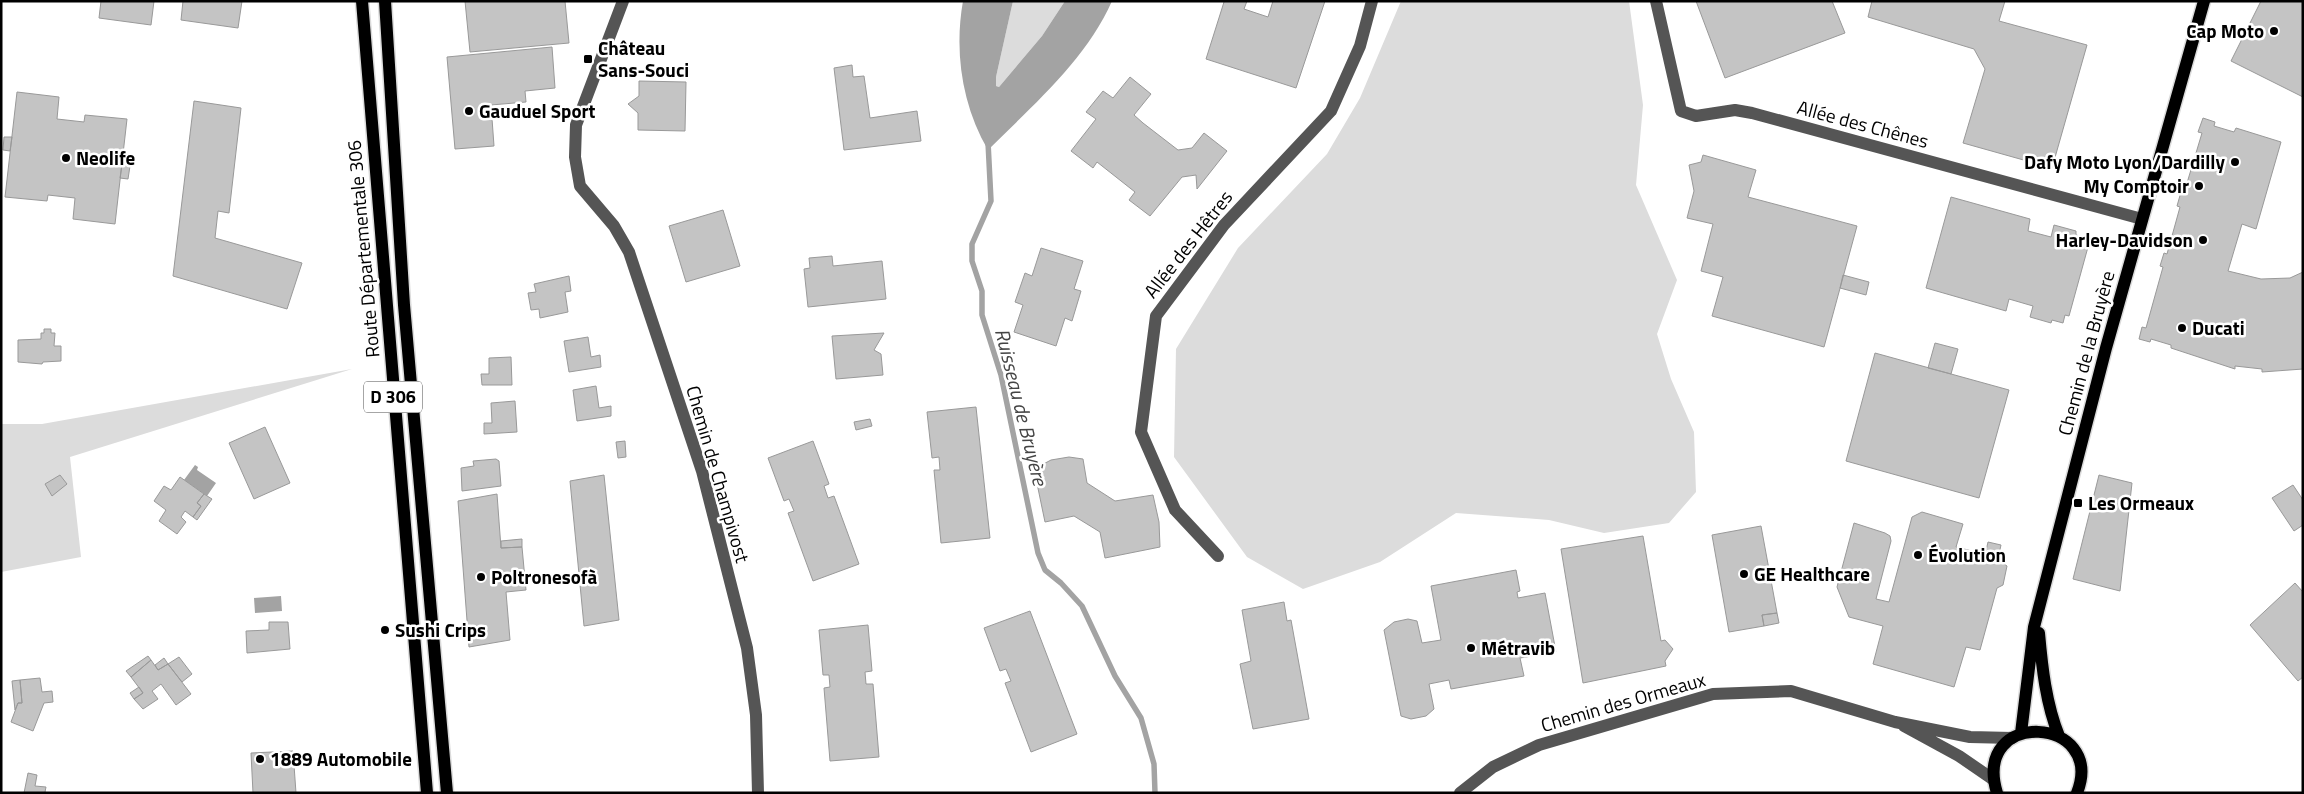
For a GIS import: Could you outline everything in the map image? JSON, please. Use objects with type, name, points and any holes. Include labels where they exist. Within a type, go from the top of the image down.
[{"type":"main road","name":"Route Départementale 306","points":[[362,1],[427,793]]},
{"type":"main road","name":"Route Départementale 306","points":[[385,1],[404,305],[447,793]]},
{"type":"main road","name":"Chemin de la Bruyère","points":[[2017,736],[2034,627],[2106,348],[2204,1]]},
{"type":"main road","name":"Chemin de la Bruyère","points":[[2041,600],[2038,622],[2049,704],[2059,736],[2070,745],[2078,757],[2081,770],[2077,793]]},
{"type":"main road","points":[[1998,793],[1994,780],[1997,756],[2003,746],[2017,736],[2034,730],[2059,736]]},
{"type":"street","name":"Chemin de Champivost","points":[[623,1],[576,125],[575,157],[580,186],[614,226],[629,252],[702,471],[747,648],[756,714],[758,793]]},
{"type":"street","name":"Allée des Hêtres","points":[[1218,556],[1175,510],[1142,432],[1156,316],[1224,225],[1331,111],[1360,46],[1372,1]]},
{"type":"street","name":"Allée des Chênes","points":[[1656,1],[1681,111],[1696,116],[1735,110],[1752,113],[2142,219]]},
{"type":"street","name":"Chemin des Ormeaux","points":[[1460,793],[1493,767],[1539,745],[1713,694],[1791,691],[1895,722],[1970,737],[2017,736]]},
{"type":"street","name":"Chemin des Ormeaux","points":[[1895,722],[1959,756],[1994,780]]},
{"type":"shaded area","points":[[963,1],[1013,1],[996,77],[996,86],[999,87],[1042,36],[1065,1],[1112,1],[1088,43],[1073,62],[1040,99],[988,150],[972,115],[962,78],[959,39]]},
{"type":"shaded area","points":[[1013,1],[1065,1],[1042,36],[999,87],[996,86],[996,77]]},
{"type":"shaded area","points":[[1401,1],[1629,1],[1643,105],[1636,185],[1677,280],[1657,334],[1671,379],[1694,432],[1696,492],[1669,523],[1604,533],[1549,520],[1456,513],[1380,562],[1303,589],[1247,557],[1174,457],[1176,349],[1238,248],[1327,154],[1360,98]]},
{"type":"shaded area","points":[[352,369],[70,457],[81,557],[1,572],[1,424],[42,424]]},
{"type":"shaded area","points":[[195,465],[198,467],[197,470],[216,483],[207,496],[184,480]]},
{"type":"shaded area","points":[[281,596],[282,611],[255,613],[254,598]]},
{"type":"building","points":[[101,1],[154,1],[151,25],[99,18]]},
{"type":"building","points":[[183,1],[242,1],[238,28],[181,20]]},
{"type":"building","points":[[465,1],[565,1],[569,43],[470,52]]},
{"type":"building","points":[[1222,1],[1247,1],[1244,9],[1268,17],[1273,1],[1325,1],[1296,88],[1206,59],[1224,2]]},
{"type":"building","points":[[1696,1],[1832,1],[1845,33],[1725,78]]},
{"type":"building","points":[[1872,1],[2005,1],[1999,21],[2087,45],[2052,168],[1963,143],[1985,69],[1974,49],[1868,17]]},
{"type":"building","name":"Cap Moto","points":[[2261,1],[2303,1],[2303,97],[2231,61]]},
{"type":"building","points":[[552,47],[555,88],[525,91],[526,102],[491,105],[494,146],[455,149],[447,57]]},
{"type":"building","points":[[852,65],[853,77],[864,76],[870,118],[917,111],[921,141],[844,150],[834,68]]},
{"type":"building","points":[[1130,77],[1151,94],[1134,115],[1178,150],[1192,148],[1204,133],[1227,151],[1197,189],[1196,175],[1182,177],[1150,216],[1129,200],[1135,192],[1097,162],[1093,168],[1071,151],[1096,119],[1086,112],[1103,91],[1113,98]]},
{"type":"building","points":[[639,81],[686,82],[685,131],[638,130],[638,113],[628,104],[639,96]]},
{"type":"building","name":"Neolife","points":[[17,92],[59,97],[57,119],[84,122],[85,115],[127,119],[115,224],[73,219],[75,198],[48,195],[47,201],[5,197]]},
{"type":"building","points":[[194,101],[241,108],[229,213],[218,211],[215,238],[302,263],[287,309],[173,276]]},
{"type":"building","points":[[2203,118],[2215,122],[2214,126],[2234,132],[2236,128],[2281,142],[2256,229],[2242,224],[2228,271],[2261,279],[2290,278],[2303,272],[2303,369],[2262,372],[2262,369],[2235,366],[2235,369],[2171,348],[2171,345],[2151,339],[2150,342],[2139,339],[2142,327],[2146,328],[2163,267],[2160,266],[2164,253],[2167,254],[2180,207],[2177,206],[2181,192],[2184,193],[2202,133],[2198,132]]},
{"type":"building","points":[[4,137],[12,137],[10,151],[3,150]]},
{"type":"building","points":[[1703,155],[1756,170],[1748,197],[1857,226],[1824,347],[1712,316],[1723,277],[1701,271],[1713,224],[1687,218],[1694,191],[1689,165],[1701,162]]},
{"type":"building","points":[[122,165],[130,166],[128,179],[120,178]]},
{"type":"building","points":[[1951,197],[2030,219],[2028,231],[2051,237],[2054,225],[2076,231],[2076,235],[2087,238],[2084,246],[2088,247],[2069,316],[2065,315],[2063,323],[2052,320],[2051,323],[2030,317],[2033,306],[2009,299],[2006,311],[1926,288]]},
{"type":"building","points":[[723,210],[740,266],[686,282],[669,226]]},
{"type":"building","points":[[1041,248],[1083,261],[1074,289],[1081,291],[1072,321],[1065,318],[1056,346],[1014,332],[1023,305],[1015,302],[1025,273],[1032,276]]},
{"type":"building","points":[[832,256],[833,266],[882,261],[886,299],[808,307],[804,269],[810,268],[809,258]]},
{"type":"building","points":[[1843,275],[1869,282],[1866,295],[1840,288]]},
{"type":"building","points":[[569,276],[571,291],[565,292],[568,312],[540,318],[539,309],[531,310],[528,293],[536,292],[534,284]]},
{"type":"building","points":[[44,329],[51,329],[51,333],[55,333],[54,346],[61,346],[61,361],[43,362],[42,364],[18,362],[18,340],[41,339],[41,333],[44,333]]},
{"type":"building","points":[[884,333],[874,350],[881,354],[883,375],[836,379],[832,336]]},
{"type":"building","points":[[588,337],[591,357],[600,355],[601,367],[569,372],[564,341]]},
{"type":"building","points":[[1935,343],[1958,349],[1951,374],[1928,368]]},
{"type":"building","points":[[1875,353],[2009,390],[1979,498],[1846,461]]},
{"type":"building","points":[[511,357],[512,385],[482,385],[481,374],[489,374],[489,358]]},
{"type":"building","points":[[596,386],[599,408],[611,406],[611,416],[577,421],[573,390]]},
{"type":"building","points":[[515,401],[517,432],[484,434],[484,423],[492,423],[491,403]]},
{"type":"building","points":[[976,407],[990,538],[941,543],[934,470],[940,470],[939,457],[932,458],[927,412]]},
{"type":"building","points":[[870,419],[872,426],[856,430],[854,422]]},
{"type":"building","points":[[265,427],[290,483],[254,499],[229,443]]},
{"type":"building","points":[[625,441],[626,457],[618,458],[616,442]]},
{"type":"building","points":[[813,441],[829,484],[824,486],[828,498],[834,496],[859,564],[813,581],[788,513],[794,511],[789,499],[784,501],[768,458]]},
{"type":"building","points":[[1069,457],[1083,459],[1087,483],[1115,501],[1153,495],[1159,522],[1160,547],[1105,558],[1100,532],[1074,516],[1045,522],[1034,469],[1051,460]]},
{"type":"building","points":[[496,459],[499,461],[501,486],[462,491],[461,468],[474,466],[473,461]]},
{"type":"building","points":[[60,475],[67,484],[52,496],[45,484]]},
{"type":"building","points":[[604,475],[619,620],[584,626],[570,481]]},
{"type":"building","points":[[2099,475],[2132,483],[2120,591],[2073,579]]},
{"type":"building","points":[[180,477],[204,494],[197,503],[201,506],[193,517],[185,511],[181,517],[186,522],[177,534],[159,521],[166,510],[154,501],[164,486],[171,490]]},
{"type":"building","points":[[2293,485],[2303,500],[2303,525],[2294,531],[2272,498]]},
{"type":"building","points":[[204,494],[212,499],[197,520],[193,517],[201,506],[197,503]]},
{"type":"building","points":[[497,494],[501,548],[522,547],[526,590],[506,592],[510,640],[469,647],[458,501]]},
{"type":"building","points":[[1922,512],[1963,524],[1956,547],[2004,559],[2003,563],[2007,566],[2003,585],[1997,588],[1980,650],[1966,647],[1954,687],[1873,664],[1883,626],[1849,617],[1837,587],[1854,523],[1890,536],[1891,541],[1876,599],[1889,602],[1912,517]]},
{"type":"building","name":"GE Healthcare","points":[[1761,526],[1777,613],[1762,615],[1764,626],[1729,632],[1712,535]]},
{"type":"building","points":[[1643,536],[1661,641],[1665,640],[1673,649],[1665,661],[1666,666],[1583,683],[1561,549]]},
{"type":"building","points":[[522,539],[522,547],[501,548],[501,541]]},
{"type":"building","points":[[1988,542],[2001,545],[1999,554],[1986,551]]},
{"type":"building","name":"Métravib","points":[[1516,570],[1520,591],[1517,592],[1518,598],[1545,593],[1556,652],[1520,658],[1524,676],[1451,689],[1449,680],[1429,684],[1434,709],[1426,716],[1411,719],[1401,716],[1384,630],[1394,622],[1408,619],[1417,621],[1422,643],[1441,640],[1431,586]]},
{"type":"building","points":[[2295,583],[2303,592],[2303,677],[2298,681],[2250,625]]},
{"type":"building","points":[[1284,602],[1287,621],[1291,620],[1309,719],[1253,729],[1240,664],[1251,661],[1242,610]]},
{"type":"building","points":[[1030,611],[1077,734],[1031,752],[1005,683],[1011,681],[1006,669],[1000,671],[984,628]]},
{"type":"building","points":[[1777,613],[1779,623],[1764,626],[1762,615]]},
{"type":"building","points":[[269,622],[288,622],[290,649],[247,653],[246,631],[269,630]]},
{"type":"building","points":[[868,625],[872,671],[865,672],[866,684],[873,684],[879,757],[830,761],[824,688],[830,687],[829,675],[823,675],[819,630]]},
{"type":"building","points":[[148,656],[151,660],[131,677],[126,671]]},
{"type":"building","points":[[179,657],[192,674],[182,682],[168,664]]},
{"type":"building","points":[[164,658],[168,664],[158,670],[155,665]]},
{"type":"building","points":[[151,660],[158,670],[168,664],[191,694],[176,705],[161,684],[152,691],[158,699],[143,709],[134,699],[143,693],[131,677]]},
{"type":"building","points":[[40,678],[42,692],[52,691],[53,702],[44,703],[33,731],[11,722],[18,703],[22,703],[20,680]]},
{"type":"building","points":[[20,680],[22,703],[18,703],[15,710],[12,681]]},
{"type":"building","points":[[139,687],[143,693],[134,699],[130,693]]},
{"type":"building","points":[[293,751],[296,793],[253,793],[251,753]]},
{"type":"building","points":[[28,773],[37,775],[35,786],[46,787],[45,792],[48,793],[24,793]]},
{"type":"waterway","name":"Ruisseau de Bruyère","points":[[988,142],[991,201],[972,244],[972,261],[982,291],[982,315],[1001,375],[1038,553],[1045,570],[1061,583],[1082,606],[1115,676],[1141,718],[1154,764],[1155,793]]},
{"type":"place","name":"Cap Moto","points":[[2274,31]]},
{"type":"place","name":"Château Sans-Souci","points":[[588,59]]},
{"type":"place","name":"Gauduel Sport","points":[[469,111]]},
{"type":"place","name":"Neolife","points":[[66,158]]},
{"type":"place","name":"Dafy Moto Lyon/Dardilly","points":[[2235,162]]},
{"type":"place","name":"My Comptoir","points":[[2199,186]]},
{"type":"place","name":"Harley-Davidson","points":[[2203,240]]},
{"type":"place","name":"Ducati","points":[[2182,328]]},
{"type":"place","name":"Les Ormeaux","points":[[2078,503]]},
{"type":"place","name":"Évolution","points":[[1918,555]]},
{"type":"place","name":"GE Healthcare","points":[[1744,574]]},
{"type":"place","name":"Poltronesofà","points":[[481,577]]},
{"type":"place","name":"Sushi Crips","points":[[385,630]]},
{"type":"place","name":"Métravib","points":[[1471,648]]},
{"type":"place","name":"1889 Automobile","points":[[260,759]]}]
